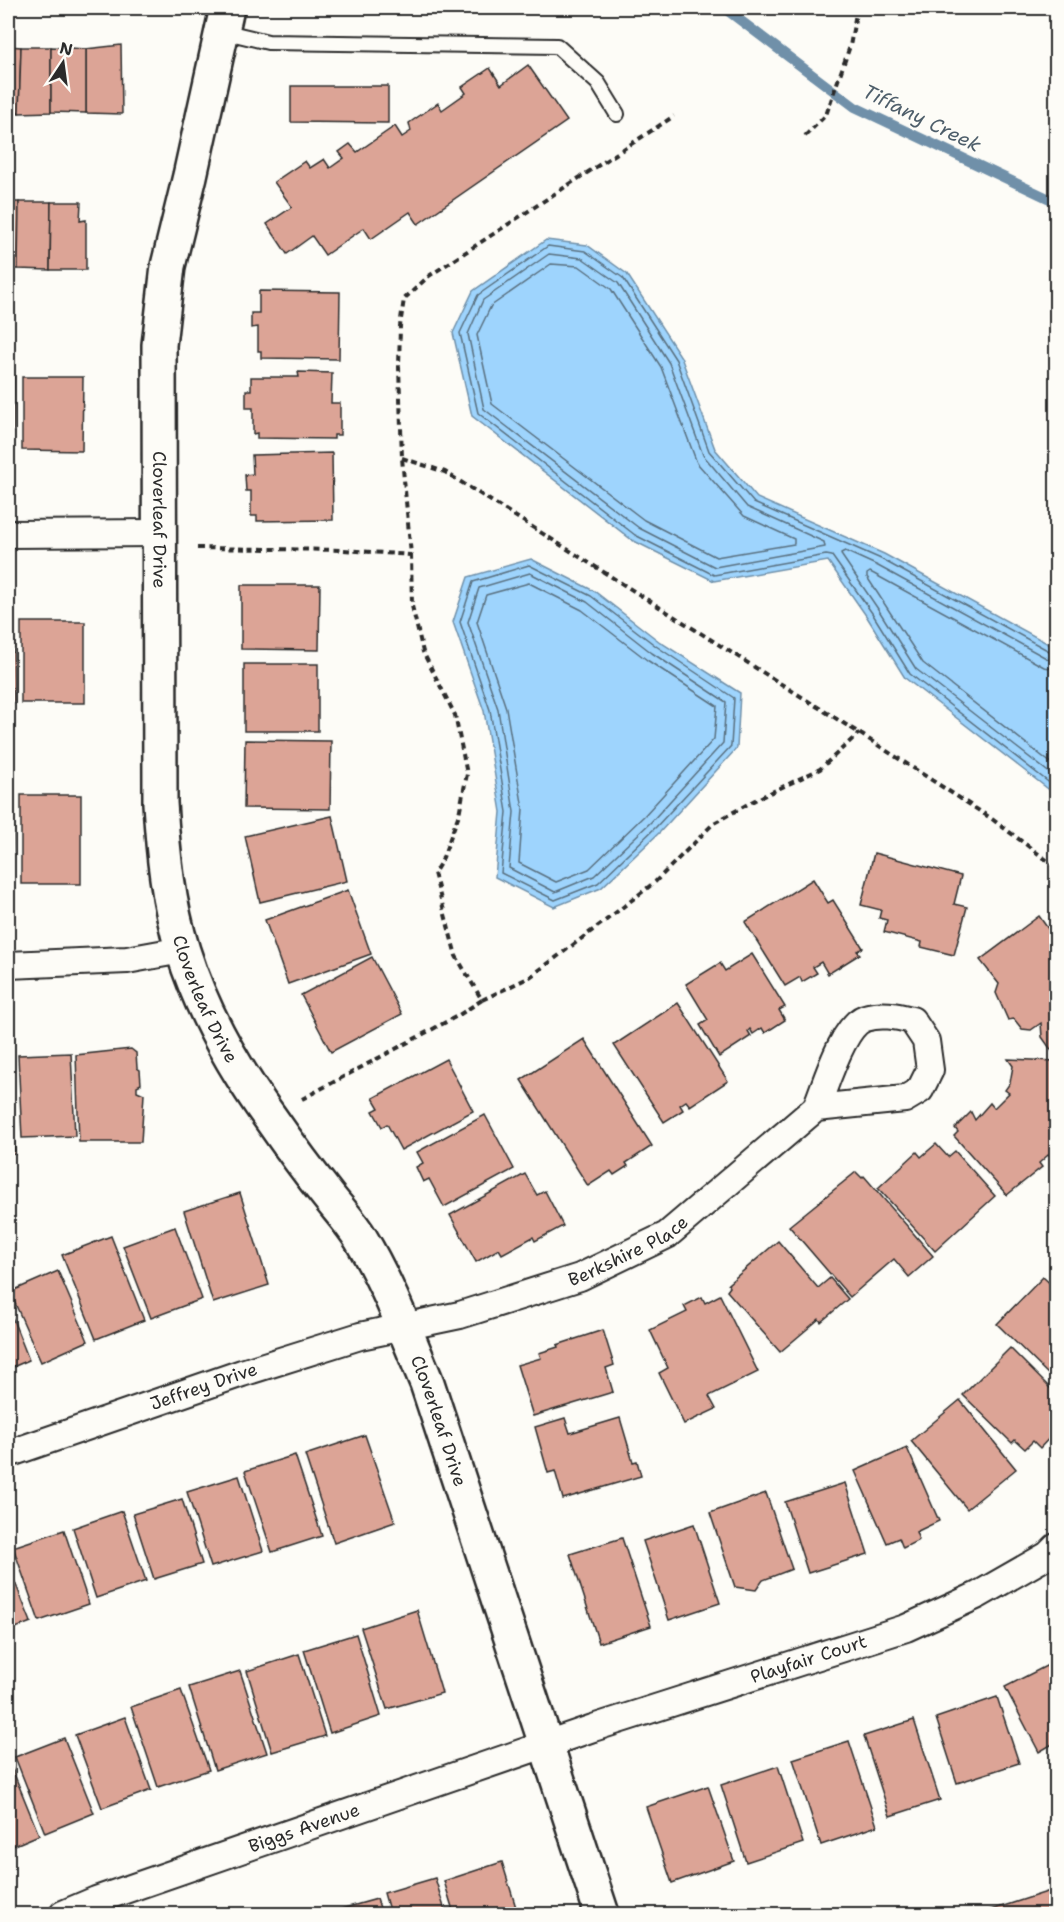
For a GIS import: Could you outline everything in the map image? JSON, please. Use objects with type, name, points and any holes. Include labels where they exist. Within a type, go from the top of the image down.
[{"type":"street","name":"Cloverleaf Drive","points":[[225,20],[168,266],[159,345],[162,822],[166,874],[182,950],[198,994],[216,1031],[249,1088],[360,1237],[381,1276],[427,1383],[603,1914]]},
{"type":"street","points":[[8,534],[159,533]]},
{"type":"street","points":[[8,965],[127,960],[182,950]]},
{"type":"street","name":"Berkshire Place","points":[[403,1326],[460,1315],[580,1277],[667,1235],[816,1108],[851,1028],[863,1018],[888,1015],[912,1020],[926,1041],[930,1070],[920,1090],[905,1099],[816,1108]]},
{"type":"street","name":"Jeffrey Drive","points":[[8,1454],[242,1373],[360,1336],[403,1326]]},
{"type":"street","name":"Playfair Court","points":[[546,1745],[906,1628],[978,1595],[1048,1555],[1056,1547]]},
{"type":"street","name":"Biggs Avenue","points":[[63,1914],[96,1900],[546,1745]]},
{"type":"lane","points":[[225,20],[268,42],[557,46],[598,83],[617,114]]},
{"type":"path","points":[[805,136],[826,115],[850,46],[857,8]]},
{"type":"path","points":[[482,1000],[456,956],[435,873],[459,814],[467,774],[455,715],[423,652],[412,606],[411,555],[402,458],[399,367],[400,326],[404,299],[429,276],[674,116]]},
{"type":"path","points":[[402,458],[445,472],[992,819],[1056,867]]},
{"type":"path","points":[[197,548],[343,550],[411,555]]},
{"type":"path","points":[[302,1099],[459,1015],[482,1000],[530,977],[655,882],[714,823],[754,800],[820,769],[859,734]]},
{"type":"water","points":[[546,240],[587,245],[627,274],[681,357],[715,449],[757,498],[884,554],[1056,648],[1056,795],[905,678],[828,561],[714,581],[632,540],[472,416],[453,333],[473,291]]},
{"type":"water","points":[[531,559],[594,591],[660,642],[740,693],[737,748],[660,832],[601,888],[554,907],[495,877],[501,812],[484,711],[453,622],[468,577]]},
{"type":"building","points":[[121,45],[122,114],[86,113],[86,49]]},
{"type":"building","points":[[8,46],[21,47],[19,113],[8,112]]},
{"type":"building","points":[[21,47],[51,47],[51,112],[19,113]]},
{"type":"building","points":[[51,47],[86,49],[86,113],[51,112]]},
{"type":"building","points":[[528,65],[567,121],[418,224],[410,212],[371,239],[364,228],[325,255],[312,236],[287,254],[267,224],[292,207],[274,182],[305,161],[310,168],[324,159],[330,168],[344,158],[339,152],[350,144],[357,152],[395,126],[402,137],[411,131],[409,123],[438,103],[442,110],[466,93],[462,87],[490,68],[501,85]]},
{"type":"building","points":[[291,86],[388,86],[388,123],[291,122]]},
{"type":"building","points":[[8,202],[19,202],[18,269],[8,269]]},
{"type":"building","points":[[19,202],[51,202],[50,270],[18,269]]},
{"type":"building","points":[[51,202],[81,202],[80,221],[86,220],[86,270],[50,270]]},
{"type":"building","points":[[259,291],[340,292],[339,359],[261,358],[261,351],[258,351],[258,327],[251,328],[251,313],[259,313]]},
{"type":"building","points":[[298,372],[332,373],[331,403],[340,403],[340,435],[334,435],[334,439],[257,438],[257,433],[253,434],[253,408],[246,408],[246,390],[251,390],[251,377],[299,377]]},
{"type":"building","points":[[8,377],[14,377],[13,449],[8,449]]},
{"type":"building","points":[[22,377],[83,377],[82,451],[22,450]]},
{"type":"building","points":[[332,453],[333,520],[257,521],[257,516],[251,516],[251,491],[246,491],[245,475],[253,474],[252,455]]},
{"type":"building","points":[[241,585],[320,585],[319,650],[241,649]]},
{"type":"building","points":[[8,622],[13,622],[14,702],[8,702]]},
{"type":"building","points":[[21,622],[85,622],[85,703],[21,703]]},
{"type":"building","points":[[244,664],[318,664],[318,731],[244,731]]},
{"type":"building","points":[[245,740],[331,741],[330,809],[244,808]]},
{"type":"building","points":[[21,795],[81,795],[81,884],[21,884]]},
{"type":"building","points":[[8,801],[13,801],[12,886],[8,886]]},
{"type":"building","points":[[332,816],[347,881],[260,902],[245,836]]},
{"type":"building","points":[[874,853],[961,876],[954,904],[967,907],[954,955],[921,947],[922,942],[884,932],[887,920],[879,918],[881,910],[861,905]]},
{"type":"building","points":[[813,879],[828,903],[833,900],[863,948],[857,951],[860,954],[828,974],[821,962],[813,967],[817,973],[802,982],[800,977],[785,986],[745,922]]},
{"type":"building","points":[[348,890],[371,954],[288,984],[265,920]]},
{"type":"building","points":[[1039,916],[1056,940],[1056,1054],[1042,1037],[1041,1023],[1031,1030],[1022,1029],[1014,1019],[1008,1020],[996,993],[999,984],[980,960]]},
{"type":"building","points":[[752,954],[785,1007],[779,1010],[785,1020],[765,1033],[762,1028],[753,1034],[750,1029],[748,1031],[751,1036],[719,1057],[700,1025],[708,1020],[686,984],[720,963],[725,971]]},
{"type":"building","points":[[372,957],[402,1014],[331,1052],[301,995]]},
{"type":"building","points":[[678,1003],[728,1081],[690,1106],[686,1101],[680,1105],[683,1110],[664,1122],[614,1045]]},
{"type":"building","points":[[584,1039],[652,1146],[626,1163],[628,1166],[614,1175],[611,1171],[588,1186],[521,1080]]},
{"type":"building","points":[[131,1049],[136,1053],[137,1068],[140,1070],[141,1084],[137,1086],[137,1091],[144,1094],[141,1142],[79,1142],[76,1055]]},
{"type":"building","points":[[71,1053],[75,1136],[22,1138],[18,1055]]},
{"type":"building","points":[[446,1059],[473,1111],[401,1150],[387,1124],[382,1127],[373,1111],[379,1108],[373,1098]]},
{"type":"building","points":[[1008,1059],[1056,1061],[1056,1148],[1039,1163],[1042,1167],[1007,1195],[954,1136],[958,1132],[955,1128],[971,1112],[975,1120],[990,1103],[994,1108],[1009,1093],[1005,1090],[1010,1083],[1013,1066]]},
{"type":"building","points":[[8,1061],[10,1061],[15,1154],[8,1155]]},
{"type":"building","points":[[485,1115],[514,1169],[444,1207],[429,1179],[423,1182],[416,1167],[423,1163],[417,1152]]},
{"type":"building","points":[[936,1144],[948,1157],[955,1151],[995,1196],[935,1251],[878,1188],[917,1152],[921,1157]]},
{"type":"building","points":[[856,1172],[862,1178],[864,1176],[933,1256],[909,1277],[894,1259],[850,1297],[789,1226]]},
{"type":"building","points":[[525,1174],[537,1195],[545,1191],[563,1226],[535,1241],[533,1237],[502,1254],[499,1249],[476,1262],[450,1215]]},
{"type":"building","points":[[240,1193],[269,1285],[213,1303],[184,1211]]},
{"type":"building","points":[[175,1227],[202,1299],[151,1318],[123,1246]]},
{"type":"building","points":[[111,1236],[144,1320],[96,1339],[62,1255]]},
{"type":"building","points":[[778,1241],[818,1288],[830,1278],[848,1299],[821,1322],[819,1319],[780,1352],[727,1291],[730,1287],[728,1284]]},
{"type":"building","points":[[58,1271],[88,1341],[41,1362],[10,1292]]},
{"type":"building","points":[[1043,1277],[1056,1289],[1056,1382],[997,1324]]},
{"type":"building","points":[[720,1295],[758,1372],[709,1396],[716,1409],[684,1424],[659,1373],[668,1368],[650,1330],[687,1312],[684,1306],[702,1297],[705,1303]]},
{"type":"building","points":[[8,1307],[29,1360],[8,1369]]},
{"type":"building","points":[[603,1330],[614,1365],[606,1368],[613,1392],[533,1416],[517,1365],[541,1358],[539,1353],[558,1347],[557,1345]]},
{"type":"building","points":[[1010,1348],[1056,1394],[1056,1425],[1051,1430],[1054,1433],[1040,1448],[1033,1441],[1025,1449],[1015,1440],[1012,1443],[963,1395]]},
{"type":"building","points":[[960,1400],[1016,1469],[967,1509],[911,1441]]},
{"type":"building","points":[[565,1418],[570,1433],[620,1418],[633,1462],[637,1461],[641,1476],[563,1499],[555,1471],[548,1473],[535,1427]]},
{"type":"building","points":[[365,1435],[395,1522],[334,1543],[305,1455]]},
{"type":"building","points":[[907,1448],[939,1521],[916,1532],[919,1540],[903,1548],[899,1538],[887,1543],[855,1471]]},
{"type":"building","points":[[295,1455],[322,1536],[272,1552],[245,1471]]},
{"type":"building","points":[[239,1476],[263,1551],[211,1567],[187,1492]]},
{"type":"building","points":[[845,1483],[868,1554],[808,1573],[785,1502]]},
{"type":"building","points":[[766,1493],[792,1569],[763,1580],[756,1590],[735,1587],[710,1513]]},
{"type":"building","points":[[182,1499],[202,1564],[154,1579],[133,1514]]},
{"type":"building","points":[[122,1511],[146,1581],[96,1598],[73,1528]]},
{"type":"building","points":[[694,1524],[720,1603],[669,1620],[643,1541]]},
{"type":"building","points":[[64,1530],[89,1604],[39,1621],[13,1547]]},
{"type":"building","points":[[622,1538],[651,1626],[599,1643],[570,1554]]},
{"type":"building","points":[[8,1565],[31,1622],[8,1631]]},
{"type":"building","points":[[417,1610],[442,1693],[387,1709],[361,1628]]},
{"type":"building","points":[[356,1634],[381,1716],[330,1733],[304,1650]]},
{"type":"building","points":[[299,1654],[325,1736],[272,1752],[247,1671]]},
{"type":"building","points":[[1056,1661],[1056,1742],[1039,1752],[1005,1687]]},
{"type":"building","points":[[240,1671],[267,1753],[215,1770],[189,1687]]},
{"type":"building","points":[[181,1690],[209,1770],[158,1787],[131,1707]]},
{"type":"building","points":[[997,1697],[1019,1763],[957,1783],[936,1718]]},
{"type":"building","points":[[125,1717],[151,1790],[102,1808],[75,1735]]},
{"type":"building","points":[[914,1720],[940,1800],[890,1816],[864,1736]]},
{"type":"building","points":[[64,1738],[94,1813],[45,1833],[15,1757]]},
{"type":"building","points":[[849,1741],[877,1826],[821,1845],[793,1759]]},
{"type":"building","points":[[8,1759],[39,1835],[8,1848]]},
{"type":"building","points":[[778,1766],[803,1843],[746,1862],[721,1785]]},
{"type":"building","points":[[708,1786],[734,1861],[672,1883],[646,1807]]},
{"type":"building","points":[[502,1862],[518,1914],[454,1914],[444,1881]]},
{"type":"building","points":[[435,1878],[446,1914],[390,1914],[384,1893]]},
{"type":"building","points":[[1056,1889],[1056,1914],[978,1914],[1010,1904]]},
{"type":"building","points":[[377,1899],[382,1914],[327,1913]]},
{"type":"waterway","name":"Tiffany Creek","points":[[724,8],[855,107],[1056,202]]}]
